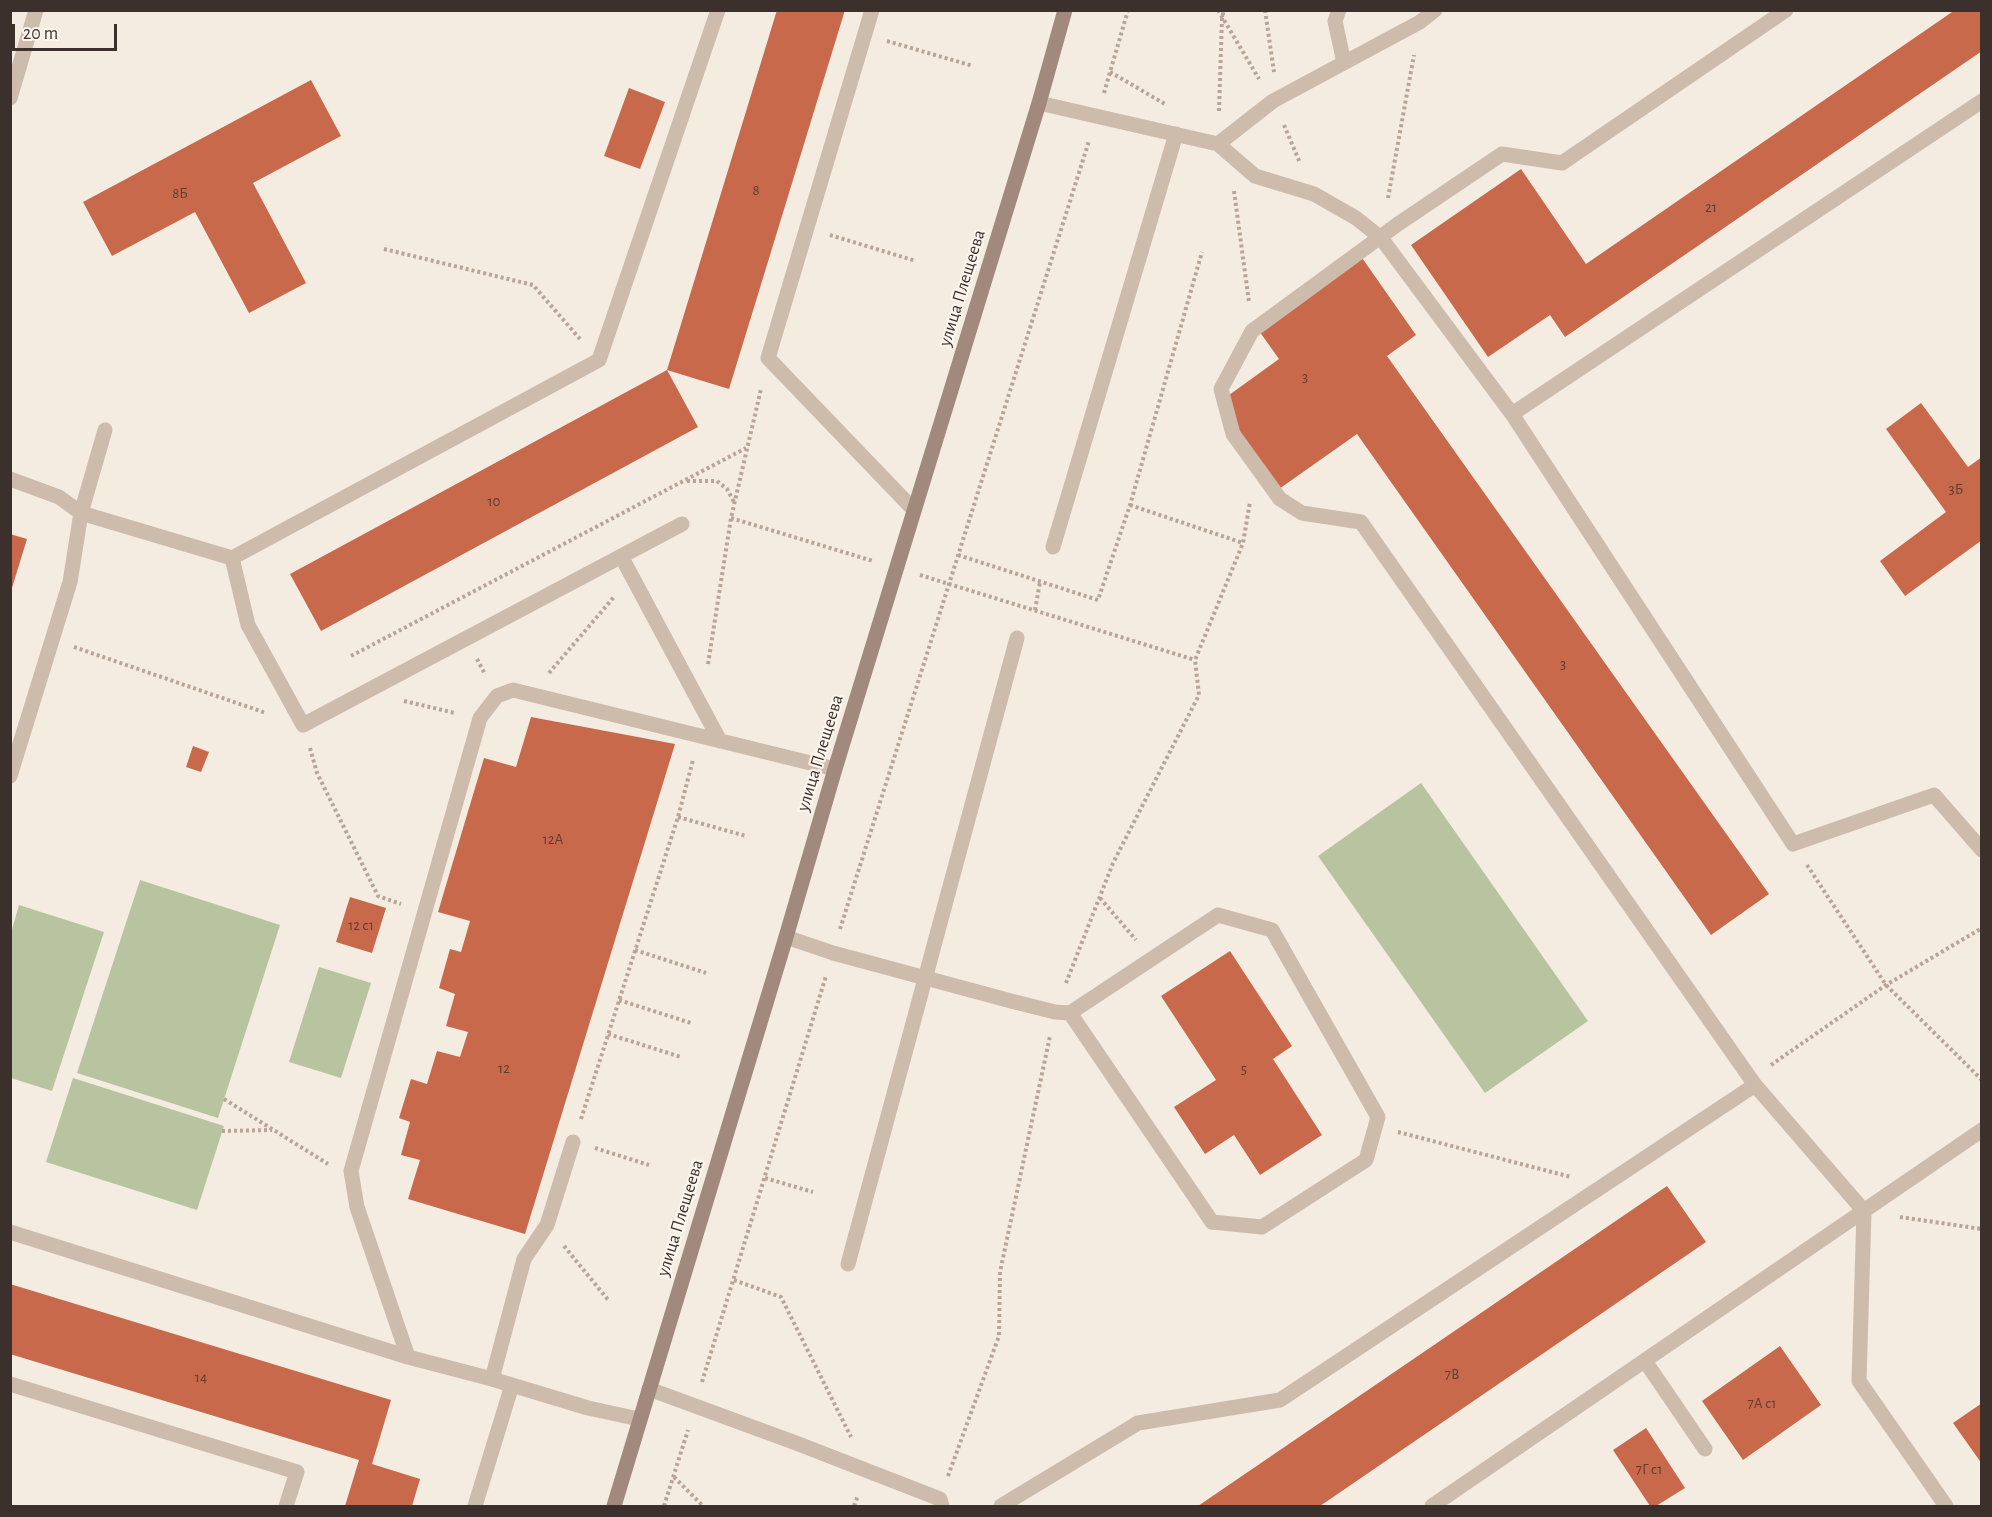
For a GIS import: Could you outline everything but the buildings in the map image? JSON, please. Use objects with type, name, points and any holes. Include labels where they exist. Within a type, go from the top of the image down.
[{"type":"main road","name":"улица Плещеева","points":[[614,1506],[835,769],[1039,103],[1065,10]]},
{"type":"street","points":[[10,98],[36,10]]},
{"type":"street","points":[[10,479],[59,497],[81,513],[231,558],[599,360],[718,10]]},
{"type":"street","points":[[872,10],[768,358],[914,510]]},
{"type":"street","points":[[1339,10],[1335,21],[1344,63]]},
{"type":"street","points":[[1218,144],[1273,101],[1420,22],[1435,10]]},
{"type":"street","points":[[1786,10],[1562,163],[1502,153],[1398,224],[1252,331],[1221,388],[1233,434],[1280,499],[1302,513],[1361,522],[1755,1085],[1864,1211],[1859,1381],[1946,1506]]},
{"type":"street","points":[[1512,414],[1982,101]]},
{"type":"street","points":[[1039,103],[1218,144],[1255,176],[1314,194],[1356,218],[1381,238],[1512,414],[1793,844],[1935,795],[1982,850]]},
{"type":"street","points":[[1053,547],[1176,134]]},
{"type":"street","points":[[10,776],[69,582],[81,513],[105,430]]},
{"type":"street","points":[[231,558],[248,625],[303,725],[682,524]]},
{"type":"street","points":[[621,556],[720,741]]},
{"type":"street","points":[[848,1264],[1017,638]]},
{"type":"street","points":[[408,1357],[357,1208],[351,1171],[480,718],[497,696],[513,690],[835,769]]},
{"type":"street","points":[[786,937],[833,953],[925,978],[1055,1012],[1070,1013],[1218,915],[1272,930],[1378,1117],[1365,1160],[1262,1227],[1212,1222],[1070,1013]]},
{"type":"street","points":[[1001,1506],[1138,1423],[1280,1400],[1755,1085]]},
{"type":"street","points":[[1432,1506],[1982,1130]]},
{"type":"street","points":[[492,1379],[524,1259],[547,1225],[573,1142]]},
{"type":"street","points":[[10,1232],[408,1357],[588,1408],[639,1419]]},
{"type":"street","points":[[1645,1361],[1706,1449]]},
{"type":"street","points":[[10,1384],[297,1472],[286,1506]]},
{"type":"street","points":[[475,1506],[512,1385]]},
{"type":"street","points":[[649,1389],[940,1499],[942,1506]]},
{"type":"path","points":[[664,1506],[833,953],[1097,117],[1128,10]]},
{"type":"path","points":[[1264,10],[1277,88],[1273,101]]},
{"type":"path","points":[[1381,238],[1420,22]]},
{"type":"path","points":[[865,35],[973,66]]},
{"type":"path","points":[[807,228],[916,261]]},
{"type":"path","points":[[384,249],[533,285],[599,360]]},
{"type":"path","points":[[958,555],[1098,600],[1130,504],[1202,252]]},
{"type":"path","points":[[701,705],[731,518],[768,358]]},
{"type":"path","points":[[351,656],[747,447]]},
{"type":"path","points":[[684,481],[702,479],[717,481],[727,489],[734,503]]},
{"type":"path","points":[[1130,504],[1243,543]]},
{"type":"path","points":[[731,518],[1195,660]]},
{"type":"path","points":[[531,694],[632,576]]},
{"type":"path","points":[[1035,610],[1040,582]]},
{"type":"path","points":[[466,638],[497,696]]},
{"type":"path","points":[[52,639],[269,714]]},
{"type":"path","points":[[365,692],[480,718]]},
{"type":"path","points":[[303,725],[317,773],[378,896],[424,912]]},
{"type":"path","points":[[649,1165],[573,1142],[678,817],[699,736]]},
{"type":"path","points":[[678,817],[746,836]]},
{"type":"path","points":[[1793,844],[1886,985],[1982,1080]]},
{"type":"path","points":[[1100,898],[1153,958]]},
{"type":"path","points":[[1755,1085],[1773,1062],[1886,985],[1982,928]]},
{"type":"path","points":[[635,950],[706,973]]},
{"type":"path","points":[[619,1000],[691,1023]]},
{"type":"path","points":[[608,1034],[681,1057]]},
{"type":"path","points":[[224,1099],[351,1179]]},
{"type":"path","points":[[1375,1126],[1604,1185]]},
{"type":"path","points":[[222,1131],[273,1130]]},
{"type":"path","points":[[765,1178],[813,1192]]},
{"type":"path","points":[[1864,1211],[1982,1229]]},
{"type":"path","points":[[547,1225],[609,1301]]},
{"type":"path","points":[[734,1280],[782,1297],[868,1471]]},
{"type":"path","points":[[674,1477],[703,1506]]},
{"type":"green space","points":[[1421,783],[1588,1021],[1485,1093],[1318,856]]},
{"type":"green space","points":[[140,880],[280,925],[218,1118],[77,1073]]},
{"type":"green space","points":[[19,905],[104,932],[52,1091],[11,1078],[11,933]]},
{"type":"green space","points":[[319,967],[371,983],[341,1078],[289,1062]]},
{"type":"green space","points":[[73,1078],[224,1126],[197,1210],[46,1162]]}]
